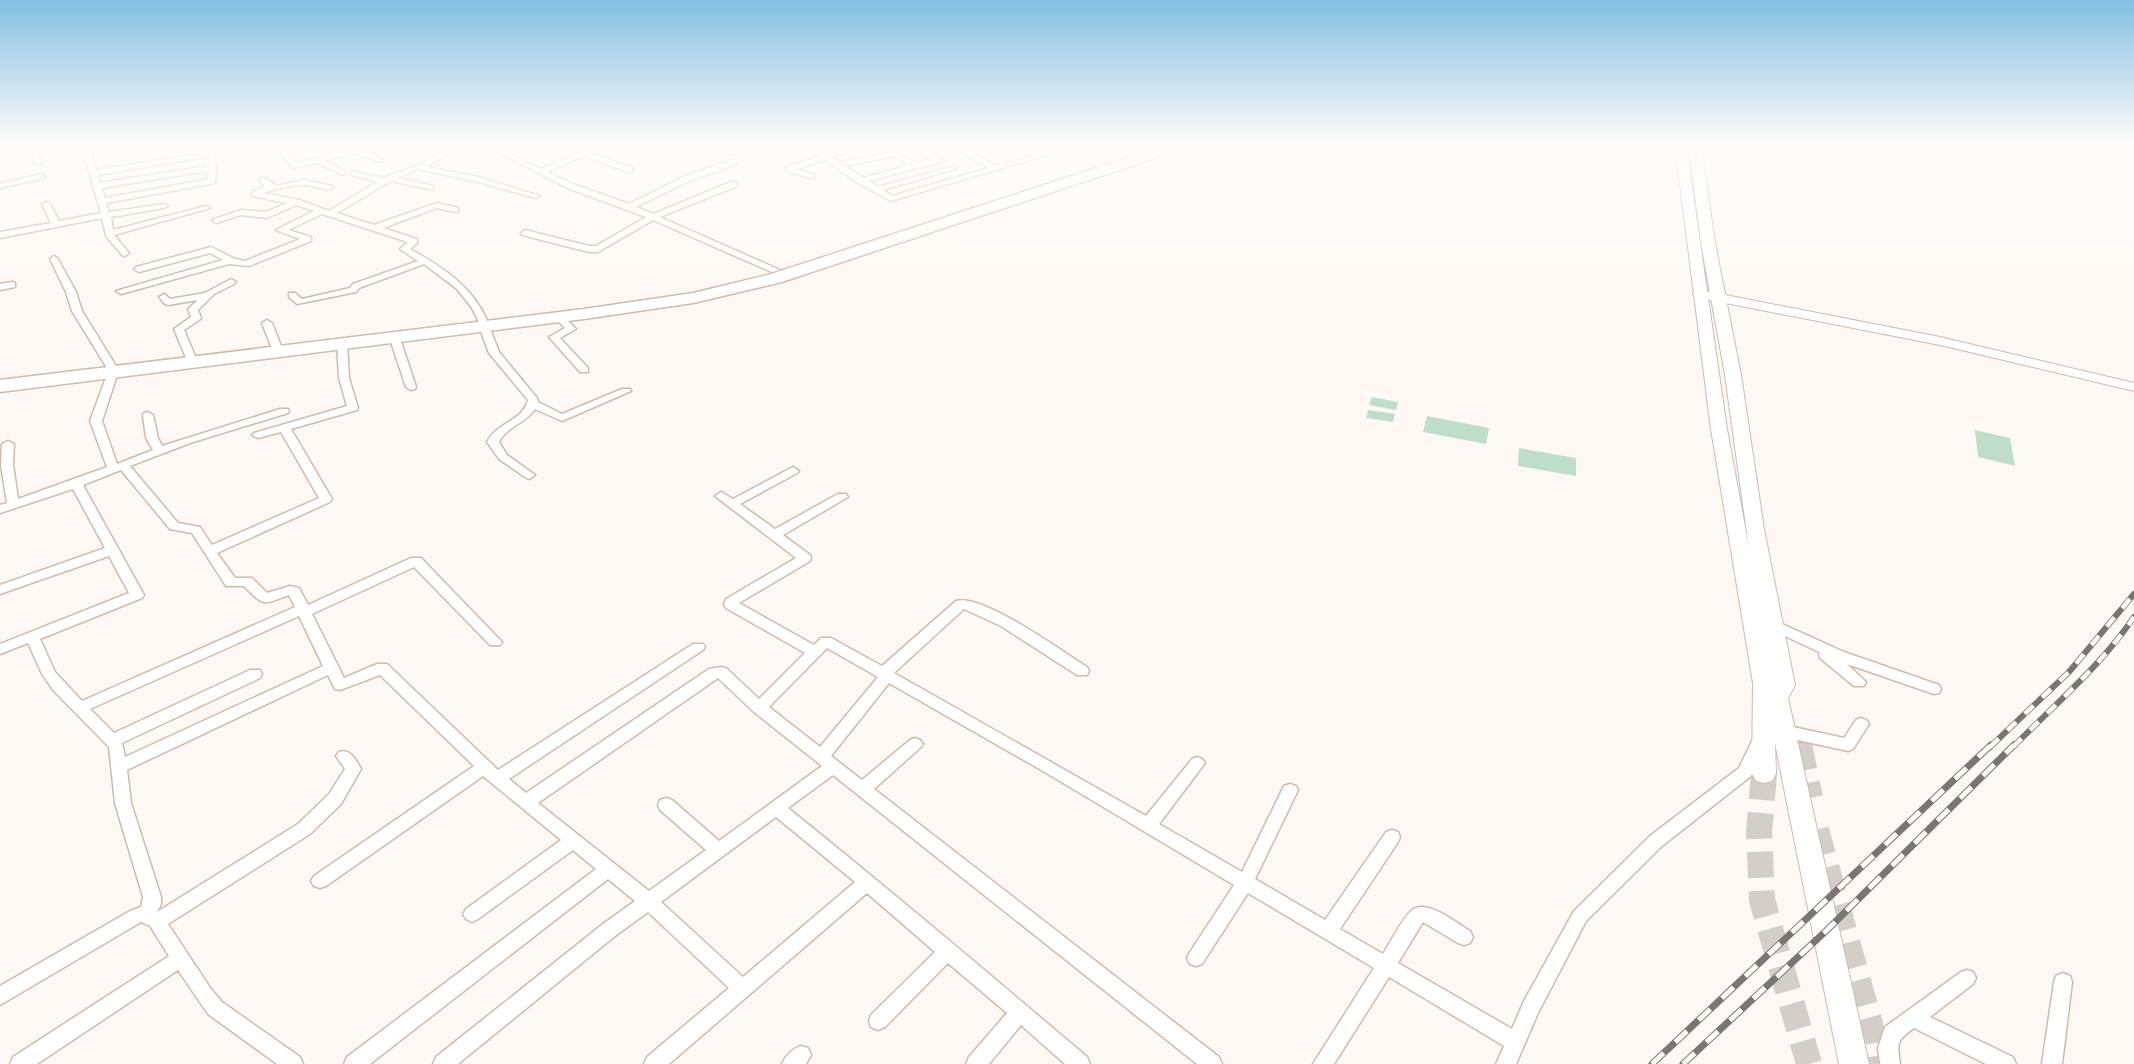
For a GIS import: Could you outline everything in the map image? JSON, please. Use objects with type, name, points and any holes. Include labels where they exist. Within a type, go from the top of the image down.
[{"type":"highway","points":[[0,380],[342,343],[660,298],[734,283],[1007,195]]},
{"type":"highway","points":[[0,386],[190,356],[483,323],[559,317],[693,298],[776,278],[1029,195]]},
{"type":"main road","points":[[1687,195],[1719,429],[1785,732],[1854,1064]]},
{"type":"main road","points":[[1702,195],[1717,297],[1733,375],[1755,529],[1773,625],[1775,689]]},
{"type":"main road","points":[[1764,774],[1785,732]]},
{"type":"street","points":[[101,195],[110,233],[125,253]]},
{"type":"street","points":[[103,201],[137,195]]},
{"type":"street","points":[[258,195],[296,202],[325,213],[414,240],[404,249],[425,261],[470,295],[494,353],[529,394],[533,404],[562,418],[626,391]]},
{"type":"street","points":[[139,269],[211,250],[232,261],[246,264],[308,239],[280,230],[345,206],[363,195]]},
{"type":"street","points":[[531,195],[536,196]]},
{"type":"street","points":[[596,195],[629,206],[775,270]]},
{"type":"street","points":[[629,206],[653,195]]},
{"type":"street","points":[[526,233],[593,250],[653,217],[708,195]]},
{"type":"street","points":[[884,195],[892,199],[907,195]]},
{"type":"street","points":[[216,220],[240,212],[266,216],[296,202]]},
{"type":"street","points":[[46,204],[56,224]]},
{"type":"street","points":[[375,228],[437,205],[456,210]]},
{"type":"street","points":[[0,235],[164,206]]},
{"type":"street","points":[[110,233],[206,208]]},
{"type":"street","points":[[54,259],[71,292],[77,310],[112,369],[96,421],[118,467],[174,526],[196,530],[232,583],[247,581],[265,599],[293,590],[340,686],[382,668],[497,779],[648,901],[742,988]]},
{"type":"street","points":[[121,291],[232,261]]},
{"type":"street","points":[[292,295],[300,302],[354,290],[356,286],[425,261]]},
{"type":"street","points":[[164,298],[168,302],[207,295],[231,282]]},
{"type":"street","points":[[0,287],[12,285]]},
{"type":"street","points":[[1700,294],[1940,341],[2134,386]]},
{"type":"street","points":[[190,356],[180,328],[196,318],[192,309],[202,302],[207,295]]},
{"type":"street","points":[[559,317],[571,329],[554,337],[584,370]]},
{"type":"street","points":[[267,322],[276,346]]},
{"type":"street","points":[[394,336],[411,387]]},
{"type":"street","points":[[258,435],[353,408],[344,378],[342,343]]},
{"type":"street","points":[[529,475],[503,457],[493,442],[496,435],[522,417],[533,404]]},
{"type":"street","points":[[0,509],[76,483],[159,451],[284,411]]},
{"type":"street","points":[[148,414],[152,438],[159,451]]},
{"type":"street","points":[[210,551],[326,499],[284,427]]},
{"type":"street","points":[[8,444],[7,466],[13,505]]},
{"type":"street","points":[[793,471],[726,500],[804,559],[730,604],[815,652]]},
{"type":"street","points":[[0,649],[137,596],[76,483]]},
{"type":"street","points":[[774,535],[842,497]]},
{"type":"street","points":[[0,590],[113,550]]},
{"type":"street","points":[[79,708],[416,561],[495,642]]},
{"type":"street","points":[[444,1064],[609,930],[776,808],[827,762],[885,674],[961,604],[984,613],[1027,636],[1082,671]]},
{"type":"street","points":[[1773,625],[1814,644],[1934,689]]},
{"type":"street","points":[[32,637],[49,674],[112,741],[119,753],[123,803],[152,897],[151,918],[215,1008],[293,1064]]},
{"type":"street","points":[[759,708],[826,640],[1245,882],[1516,1042]]},
{"type":"street","points":[[1814,644],[1858,682]]},
{"type":"street","points":[[497,779],[698,647]]},
{"type":"street","points":[[120,766],[331,668]]},
{"type":"street","points":[[526,802],[714,673],[721,672],[759,708],[1212,1064]]},
{"type":"street","points":[[112,741],[255,674]]},
{"type":"street","points":[[1506,1064],[1580,916],[1656,841],[1745,772],[1785,732],[1848,745],[1861,724]]},
{"type":"street","points":[[863,790],[915,744]]},
{"type":"street","points":[[0,996],[136,916],[151,918],[304,829],[335,799],[353,769],[344,756]]},
{"type":"street","points":[[1148,826],[1197,763]]},
{"type":"street","points":[[320,881],[484,767]]},
{"type":"street","points":[[1196,958],[1245,882],[1290,790]]},
{"type":"street","points":[[666,805],[718,850]]},
{"type":"street","points":[[776,808],[868,882],[1080,1064]]},
{"type":"street","points":[[1328,931],[1392,837]]},
{"type":"street","points":[[472,914],[573,841]]},
{"type":"street","points":[[354,1064],[608,869]]},
{"type":"street","points":[[654,1064],[868,882]]},
{"type":"street","points":[[1324,1064],[1417,916],[1421,914],[1428,916],[1464,937]]},
{"type":"street","points":[[878,1021],[948,951]]},
{"type":"street","points":[[20,1064],[180,958]]},
{"type":"street","points":[[1890,1064],[1888,1048],[1892,1033],[1915,1019],[1967,978]]},
{"type":"street","points":[[2052,1064],[2063,982]]},
{"type":"street","points":[[976,1064],[1020,1012]]},
{"type":"street","points":[[1915,1019],[2006,1064]]},
{"type":"green space","points":[[1372,397],[1398,402],[1396,410],[1369,405]]},
{"type":"green space","points":[[1368,410],[1395,414],[1393,422],[1366,418]]},
{"type":"green space","points":[[1427,416],[1489,428],[1486,444],[1423,432]]},
{"type":"green space","points":[[1975,430],[2010,438],[2015,466],[1978,457]]},
{"type":"green space","points":[[1519,448],[1576,458],[1576,476],[1518,466]]},
{"type":"tunnel","points":[[1797,736],[1799,747]]},
{"type":"tunnel","points":[[1799,745],[1810,798]]},
{"type":"tunnel","points":[[1764,774],[1759,833],[1762,900],[1809,1064]]},
{"type":"tunnel","points":[[1816,830],[1870,1024],[1876,1064]]},
{"type":"railway","points":[[1990,747],[2069,672],[2134,594]]},
{"type":"railway","points":[[2013,747],[2092,669],[2134,617]]},
{"type":"railway","points":[[1652,1064],[1991,745]]},
{"type":"railway","points":[[1683,1064],[1827,930],[2014,745]]}]
